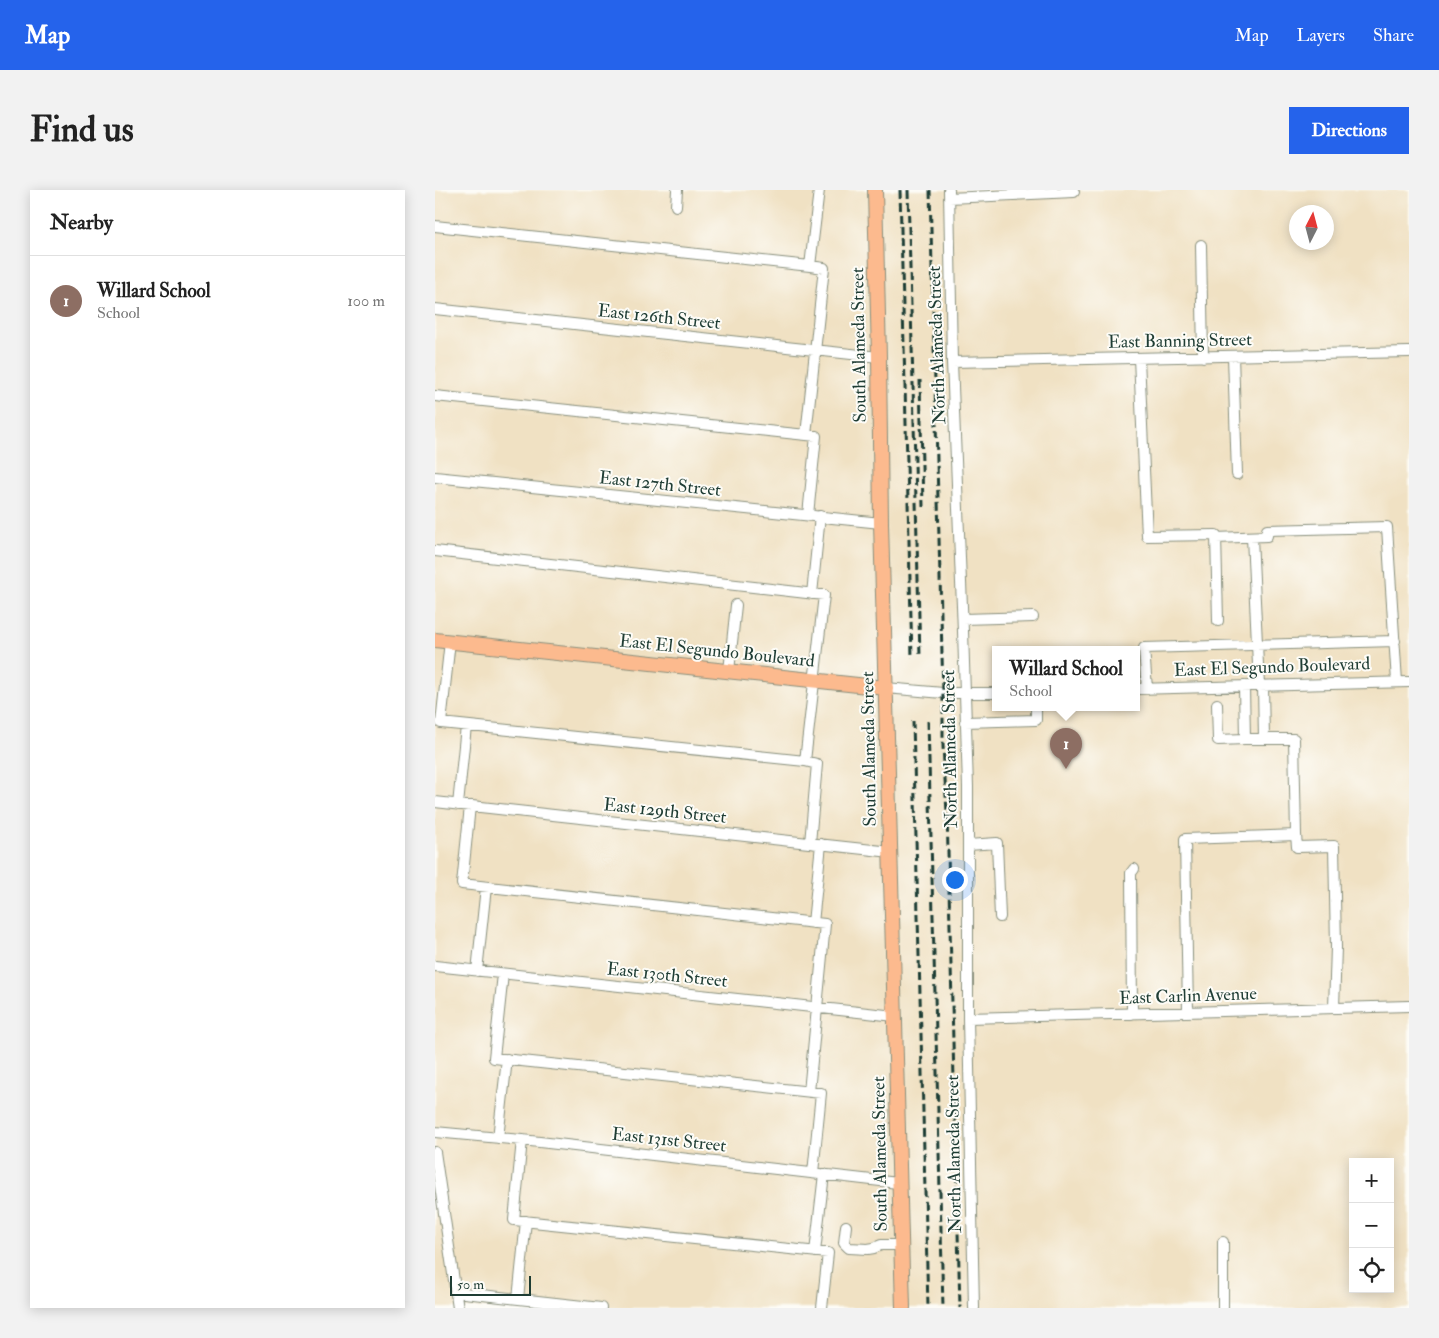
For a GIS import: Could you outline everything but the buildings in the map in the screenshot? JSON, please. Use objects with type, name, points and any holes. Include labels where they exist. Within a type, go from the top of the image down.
[{"type":"main road","name":"South Alameda Street","points":[[871,190],[879,357],[881,523],[903,1308]]},
{"type":"main road","name":"East El Segundo Boulevard","points":[[435,640],[886,688]]},
{"type":"street","points":[[676,206],[677,190]]},
{"type":"street","points":[[810,266],[819,190]]},
{"type":"street","points":[[949,194],[1073,192]]},
{"type":"street","name":"North Alameda Street","points":[[949,194],[952,362],[968,787],[968,1018],[973,1308]]},
{"type":"street","points":[[435,226],[824,268],[806,435]]},
{"type":"street","points":[[1201,245],[1203,357]]},
{"type":"street","name":"East 126th Street","points":[[435,309],[879,357]]},
{"type":"street","name":"East Banning Street","points":[[952,362],[1409,352]]},
{"type":"street","points":[[1233,356],[1237,474]]},
{"type":"street","points":[[1139,358],[1147,536],[1216,535],[1218,621]]},
{"type":"street","points":[[435,396],[816,436],[808,515]]},
{"type":"street","name":"East 127th Street","points":[[435,477],[881,523]]},
{"type":"street","points":[[812,594],[820,516]]},
{"type":"street","points":[[1216,538],[1267,536],[1267,530],[1387,527],[1397,682]]},
{"type":"street","points":[[1252,537],[1264,739]]},
{"type":"street","points":[[435,551],[824,595],[805,761]]},
{"type":"street","points":[[729,671],[736,605]]},
{"type":"street","points":[[963,619],[1033,617]]},
{"type":"street","points":[[450,641],[441,723],[805,761],[817,764],[810,843]]},
{"type":"street","points":[[1147,689],[1144,648],[1395,641]]},
{"type":"street","name":"East El Segundo Boulevard","points":[[1140,689],[1409,682]]},
{"type":"street","points":[[1244,686],[1245,739]]},
{"type":"street","name":"East El Segundo Boulevard","points":[[886,688],[992,693]]},
{"type":"street","points":[[1217,704],[1218,740],[1294,739],[1297,847],[1334,846],[1336,938],[1334,1008]]},
{"type":"street","points":[[965,722],[1035,720],[1035,711]]},
{"type":"street","points":[[458,805],[466,726]]},
{"type":"street","name":"East 129th Street","points":[[435,802],[891,852]]},
{"type":"street","points":[[470,806],[462,884],[825,924],[809,1092]]},
{"type":"street","points":[[1188,1012],[1185,839],[1297,835]]},
{"type":"street","points":[[968,845],[997,843],[1001,917]]},
{"type":"street","points":[[813,923],[821,844]]},
{"type":"street","points":[[1132,1014],[1131,873],[1134,869]]},
{"type":"street","points":[[477,971],[486,887]]},
{"type":"street","name":"East 130th Street","points":[[435,966],[895,1016]]},
{"type":"street","points":[[503,974],[494,1058],[821,1094],[815,1252]]},
{"type":"street","name":"East Carlin Avenue","points":[[968,1018],[1409,1006]]},
{"type":"street","points":[[497,1138],[507,1059]]},
{"type":"street","name":"East 131st Street","points":[[435,1132],[899,1182]]},
{"type":"street","points":[[522,1140],[514,1220],[827,1253],[822,1308]]},
{"type":"street","points":[[435,1152],[457,1308]]},
{"type":"street","points":[[518,1299],[526,1221]]},
{"type":"street","points":[[845,1226],[843,1243],[849,1248],[868,1249],[881,1245],[901,1244]]},
{"type":"street","points":[[1223,1242],[1223,1308]]},
{"type":"street","points":[[455,1292],[567,1306],[601,1308]]},
{"type":"railway","points":[[900,190],[912,658]]},
{"type":"railway","points":[[908,190],[920,657]]},
{"type":"railway","points":[[930,190],[943,746],[947,813],[960,1308]]},
{"type":"railway","points":[[920,380],[923,507]]},
{"type":"railway","points":[[913,721],[928,1308]]},
{"type":"railway","points":[[928,721],[943,1308]]},
{"type":"place","name":"Willard School","points":[[1066,769]]}]
